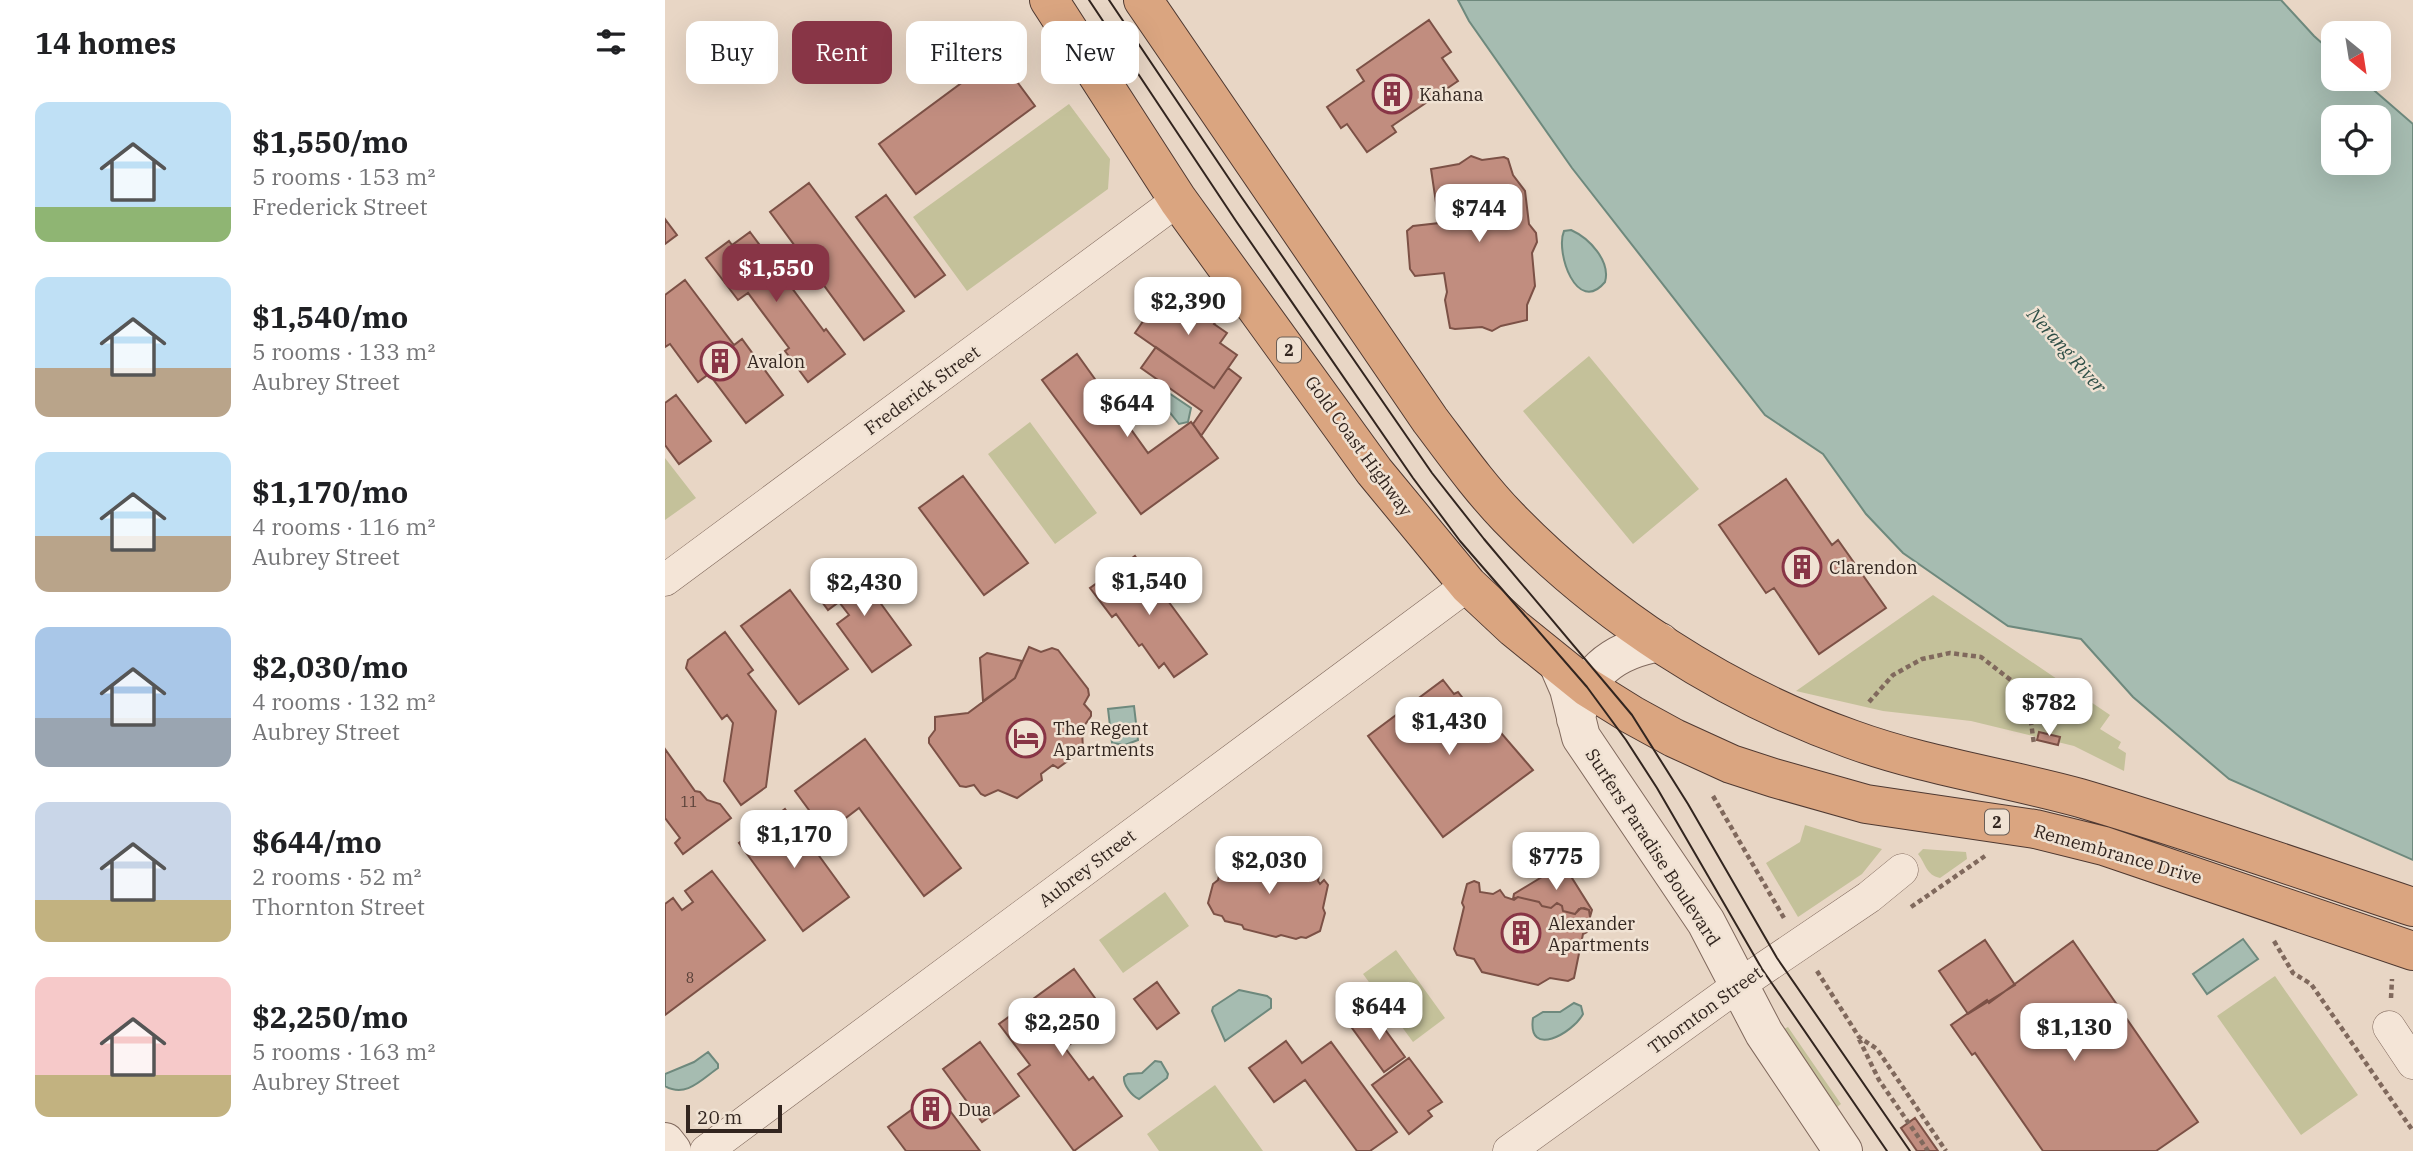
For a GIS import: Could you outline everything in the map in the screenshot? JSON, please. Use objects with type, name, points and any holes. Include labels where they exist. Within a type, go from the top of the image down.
[{"type":"highway","name":"Gold Coast Highway","points":[[1049,0],[1178,200],[1374,471],[1468,585],[1514,628],[1574,691]]},
{"type":"highway","points":[[1143,0],[1430,420],[1469,472],[1507,516],[1605,605],[1706,672],[1784,713],[1852,740],[1910,758],[1987,774],[2119,809],[2413,907]]},
{"type":"highway","name":"Remembrance Drive","points":[[1574,691],[1731,764],[1774,778],[1866,804],[2035,829],[2104,846],[2404,948]]},
{"type":"street","name":"Frederick Street","points":[[665,580],[1178,200]]},
{"type":"street","name":"Aubrey Street","points":[[706,1151],[1468,585]]},
{"type":"street","points":[[1574,691],[1617,655],[1636,647],[1660,642]]},
{"type":"street","name":"Surfers Paradise Boulevard","points":[[1574,691],[1581,737],[1706,922],[1772,1046],[1843,1151]]},
{"type":"street","name":"Thornton Street","points":[[1510,1151],[1739,985],[1869,897],[1902,870]]},
{"type":"street","points":[[2389,1027],[2413,1063]]},
{"type":"street","points":[[665,1142],[672,1151]]},
{"type":"path","points":[[1869,702],[1893,675],[1922,659],[1950,653],[1981,657],[2012,681],[2029,708],[2034,744]]},
{"type":"path","points":[[1710,790],[1784,919]]},
{"type":"path","points":[[1906,911],[1986,855],[1996,855]]},
{"type":"path","points":[[2270,937],[2293,973],[2311,984],[2413,1130]]},
{"type":"path","points":[[2389,1027],[2404,948]]},
{"type":"path","points":[[1827,963],[1817,971],[1859,1037],[1879,1080],[1928,1151]]},
{"type":"path","points":[[1859,1037],[1877,1049],[1946,1151]]},
{"type":"shaded area","points":[[1069,104],[1110,159],[1108,189],[967,291],[913,217]]},
{"type":"shaded area","points":[[1589,356],[1699,489],[1633,544],[1523,411]]},
{"type":"shaded area","points":[[1030,422],[1097,513],[1055,544],[988,454]]},
{"type":"shaded area","points":[[665,458],[696,498],[665,520]]},
{"type":"shaded area","points":[[1933,595],[2110,715],[2100,729],[2121,742],[2118,748],[2126,753],[2124,771],[2074,746],[1971,721],[1883,711],[1796,691]]},
{"type":"shaded area","points":[[1805,825],[1882,849],[1862,874],[1798,917],[1766,863],[1800,842]]},
{"type":"shaded area","points":[[1923,849],[1966,852],[1967,859],[1940,878],[1935,877],[1918,854]]},
{"type":"shaded area","points":[[1165,892],[1189,926],[1123,973],[1099,940]]},
{"type":"shaded area","points":[[1396,950],[1445,1018],[1413,1042],[1363,974]]},
{"type":"shaded area","points":[[2275,976],[2358,1095],[2301,1135],[2217,1016]]},
{"type":"shaded area","points":[[1788,1027],[1841,1104],[1829,1113],[1776,1033]]},
{"type":"shaded area","points":[[1215,1085],[1263,1151],[1159,1151],[1147,1134]]},
{"type":"water","name":"Nerang River","points":[[1458,0],[2281,0],[2321,42],[2321,91],[2375,91],[2413,124],[2413,860],[2229,779],[2133,697],[2081,639],[2008,626],[1903,553],[1866,514],[1823,454],[1765,415],[1572,168],[1469,21]]},
{"type":"water","points":[[1571,230],[1591,244],[1602,258],[1605,282],[1595,290],[1586,291],[1577,286],[1566,265],[1562,241],[1564,231]]},
{"type":"water","points":[[1157,385],[1191,408],[1188,422],[1179,424],[1152,390]]},
{"type":"water","points":[[1134,706],[1138,740],[1125,745],[1112,743],[1108,709]]},
{"type":"water","points":[[2243,939],[2258,959],[2207,994],[2193,974]]},
{"type":"water","points":[[1239,990],[1267,996],[1271,999],[1271,1008],[1225,1041],[1212,1011],[1213,1007]]},
{"type":"water","points":[[1574,1003],[1581,1006],[1583,1014],[1578,1021],[1552,1038],[1544,1040],[1537,1037],[1533,1030],[1533,1018],[1543,1012],[1560,1012]]},
{"type":"water","points":[[708,1052],[718,1064],[718,1068],[687,1089],[665,1086],[665,1074],[694,1062]]},
{"type":"water","points":[[1155,1061],[1161,1062],[1168,1074],[1167,1078],[1139,1099],[1128,1090],[1124,1077],[1142,1073]]},
{"type":"building","name":"Kahana","points":[[1429,20],[1451,52],[1442,58],[1458,81],[1392,126],[1396,132],[1367,152],[1347,124],[1341,128],[1327,107],[1364,81],[1357,70]]},
{"type":"building","points":[[960,84],[1019,84],[1035,106],[916,194],[879,144]]},
{"type":"building","points":[[1471,156],[1482,160],[1504,157],[1508,159],[1513,175],[1525,191],[1529,224],[1536,233],[1537,242],[1532,253],[1535,286],[1527,305],[1527,320],[1492,331],[1482,327],[1450,328],[1444,273],[1415,276],[1410,269],[1407,231],[1413,226],[1439,223],[1431,169],[1459,164]]},
{"type":"building","points":[[809,183],[904,311],[864,340],[770,212]]},
{"type":"building","points":[[886,195],[945,275],[915,297],[856,217]]},
{"type":"building","points":[[665,219],[677,235],[665,244]]},
{"type":"building","points":[[750,232],[824,331],[826,329],[845,354],[808,382],[785,351],[789,348],[748,293],[738,300],[706,258],[729,241],[732,245]]},
{"type":"building","name":"Avalon","points":[[685,280],[734,345],[742,339],[783,395],[746,423],[709,374],[698,382],[670,344],[665,347],[665,295]]},
{"type":"building","points":[[1165,289],[1176,297],[1179,293],[1218,319],[1214,324],[1227,333],[1220,343],[1237,355],[1214,388],[1135,333]]},
{"type":"building","points":[[1156,347],[1214,388],[1228,368],[1241,378],[1201,436],[1193,424],[1202,411],[1141,368]]},
{"type":"building","points":[[1077,354],[1148,453],[1191,422],[1218,458],[1141,514],[1042,380]]},
{"type":"building","points":[[676,395],[711,441],[679,464],[665,445],[665,403]]},
{"type":"building","points":[[963,476],[1028,563],[984,595],[919,508]]},
{"type":"building","name":"Clarendon","points":[[1786,479],[1832,545],[1838,540],[1886,608],[1819,654],[1774,588],[1766,593],[1719,525]]},
{"type":"building","points":[[1135,556],[1207,654],[1174,677],[1164,663],[1159,668],[1142,644],[1139,646],[1116,614],[1112,617],[1090,588]]},
{"type":"building","points":[[852,564],[911,645],[872,672],[837,624],[849,615],[839,602],[828,610],[814,591]]},
{"type":"building","points":[[790,590],[848,669],[799,704],[741,626]]},
{"type":"building","points":[[725,632],[753,670],[748,674],[776,711],[766,787],[741,805],[724,781],[733,723],[727,715],[722,719],[686,668],[688,660]]},
{"type":"building","points":[[1029,647],[1041,652],[1052,648],[1058,650],[1088,689],[1089,695],[1084,704],[1091,716],[1082,729],[1083,750],[1058,768],[1053,765],[1041,774],[1042,780],[1017,798],[998,790],[985,796],[974,785],[960,786],[929,743],[935,730],[935,717],[968,713],[1015,678]]},
{"type":"building","points":[[987,653],[1022,661],[1015,678],[983,701],[980,658]]},
{"type":"building","points":[[1443,680],[1454,694],[1458,692],[1473,711],[1477,708],[1493,729],[1496,727],[1533,770],[1443,837],[1368,736]]},
{"type":"building","points":[[2039,732],[2060,737],[2058,745],[2037,740]]},
{"type":"building","points":[[865,739],[961,868],[924,896],[859,808],[826,833],[795,791]]},
{"type":"building","points":[[665,749],[695,791],[700,792],[707,800],[720,804],[731,818],[683,854],[675,843],[680,838],[665,818]]},
{"type":"building","points":[[785,809],[849,897],[803,931],[739,843]]},
{"type":"building","points":[[1242,850],[1261,855],[1264,859],[1268,856],[1314,868],[1319,875],[1320,884],[1324,880],[1328,885],[1320,931],[1306,938],[1296,939],[1281,935],[1276,937],[1244,929],[1242,925],[1225,921],[1222,916],[1214,914],[1208,903],[1213,884],[1218,880],[1224,855],[1232,861]]},
{"type":"building","points":[[1560,866],[1565,867],[1592,910],[1590,917],[1589,910],[1584,908],[1575,914],[1563,911],[1562,906],[1557,903],[1551,908],[1518,897],[1513,899],[1514,894]]},
{"type":"building","points":[[712,871],[765,940],[665,1015],[665,904],[673,898],[682,910],[693,902],[685,891]]},
{"type":"building","name":"Alexander Apartments","points":[[1474,881],[1479,883],[1480,892],[1493,894],[1500,890],[1505,897],[1539,902],[1542,906],[1551,908],[1557,903],[1562,906],[1563,911],[1575,914],[1581,908],[1589,910],[1587,932],[1583,934],[1574,978],[1568,981],[1550,978],[1538,985],[1482,972],[1474,959],[1457,955],[1454,949],[1464,907],[1462,903],[1467,884]]},
{"type":"building","points":[[1985,940],[2015,985],[1968,1014],[1939,971]]},
{"type":"building","points":[[2073,941],[2198,1122],[2156,1151],[2043,1151],[1975,1053],[1972,1055],[1951,1025],[1987,1000],[1989,1003]]},
{"type":"building","points":[[1074,969],[1108,1016],[1065,1048],[1089,1080],[1093,1077],[1122,1116],[1074,1151],[1018,1074],[1030,1065],[999,1024]]},
{"type":"building","points":[[1157,982],[1179,1013],[1157,1029],[1134,999]]},
{"type":"building","points":[[1373,1013],[1405,1057],[1384,1072],[1352,1028]]},
{"type":"building","points":[[1286,1041],[1302,1063],[1331,1042],[1397,1132],[1370,1151],[1357,1151],[1305,1080],[1274,1102],[1249,1068]]},
{"type":"building","points":[[980,1042],[1019,1096],[982,1122],[943,1069]]},
{"type":"building","points":[[1409,1058],[1442,1102],[1428,1111],[1432,1116],[1409,1134],[1372,1085]]},
{"type":"building","name":"Dua","points":[[936,1092],[980,1151],[906,1151],[888,1127]]},
{"type":"building","points":[[1915,1118],[1938,1151],[1917,1151],[1901,1128]]},
{"type":"tram line","points":[[1089,0],[1236,221],[1413,478],[1460,541],[1587,687],[1626,740],[1657,788],[1762,969],[1887,1151]]},
{"type":"tram line","points":[[1109,0],[1432,473],[1632,715],[1688,804],[1777,958],[1910,1151]]},
{"type":"place","name":"Kahana","points":[[1392,94]]},
{"type":"place","name":"Avalon","points":[[720,361]]},
{"type":"place","name":"Clarendon","points":[[1802,567]]},
{"type":"place","name":"The Regent Apartments","points":[[1026,738]]},
{"type":"place","name":"Alexander Apartments","points":[[1521,933]]},
{"type":"place","name":"Dua","points":[[931,1109]]}]
